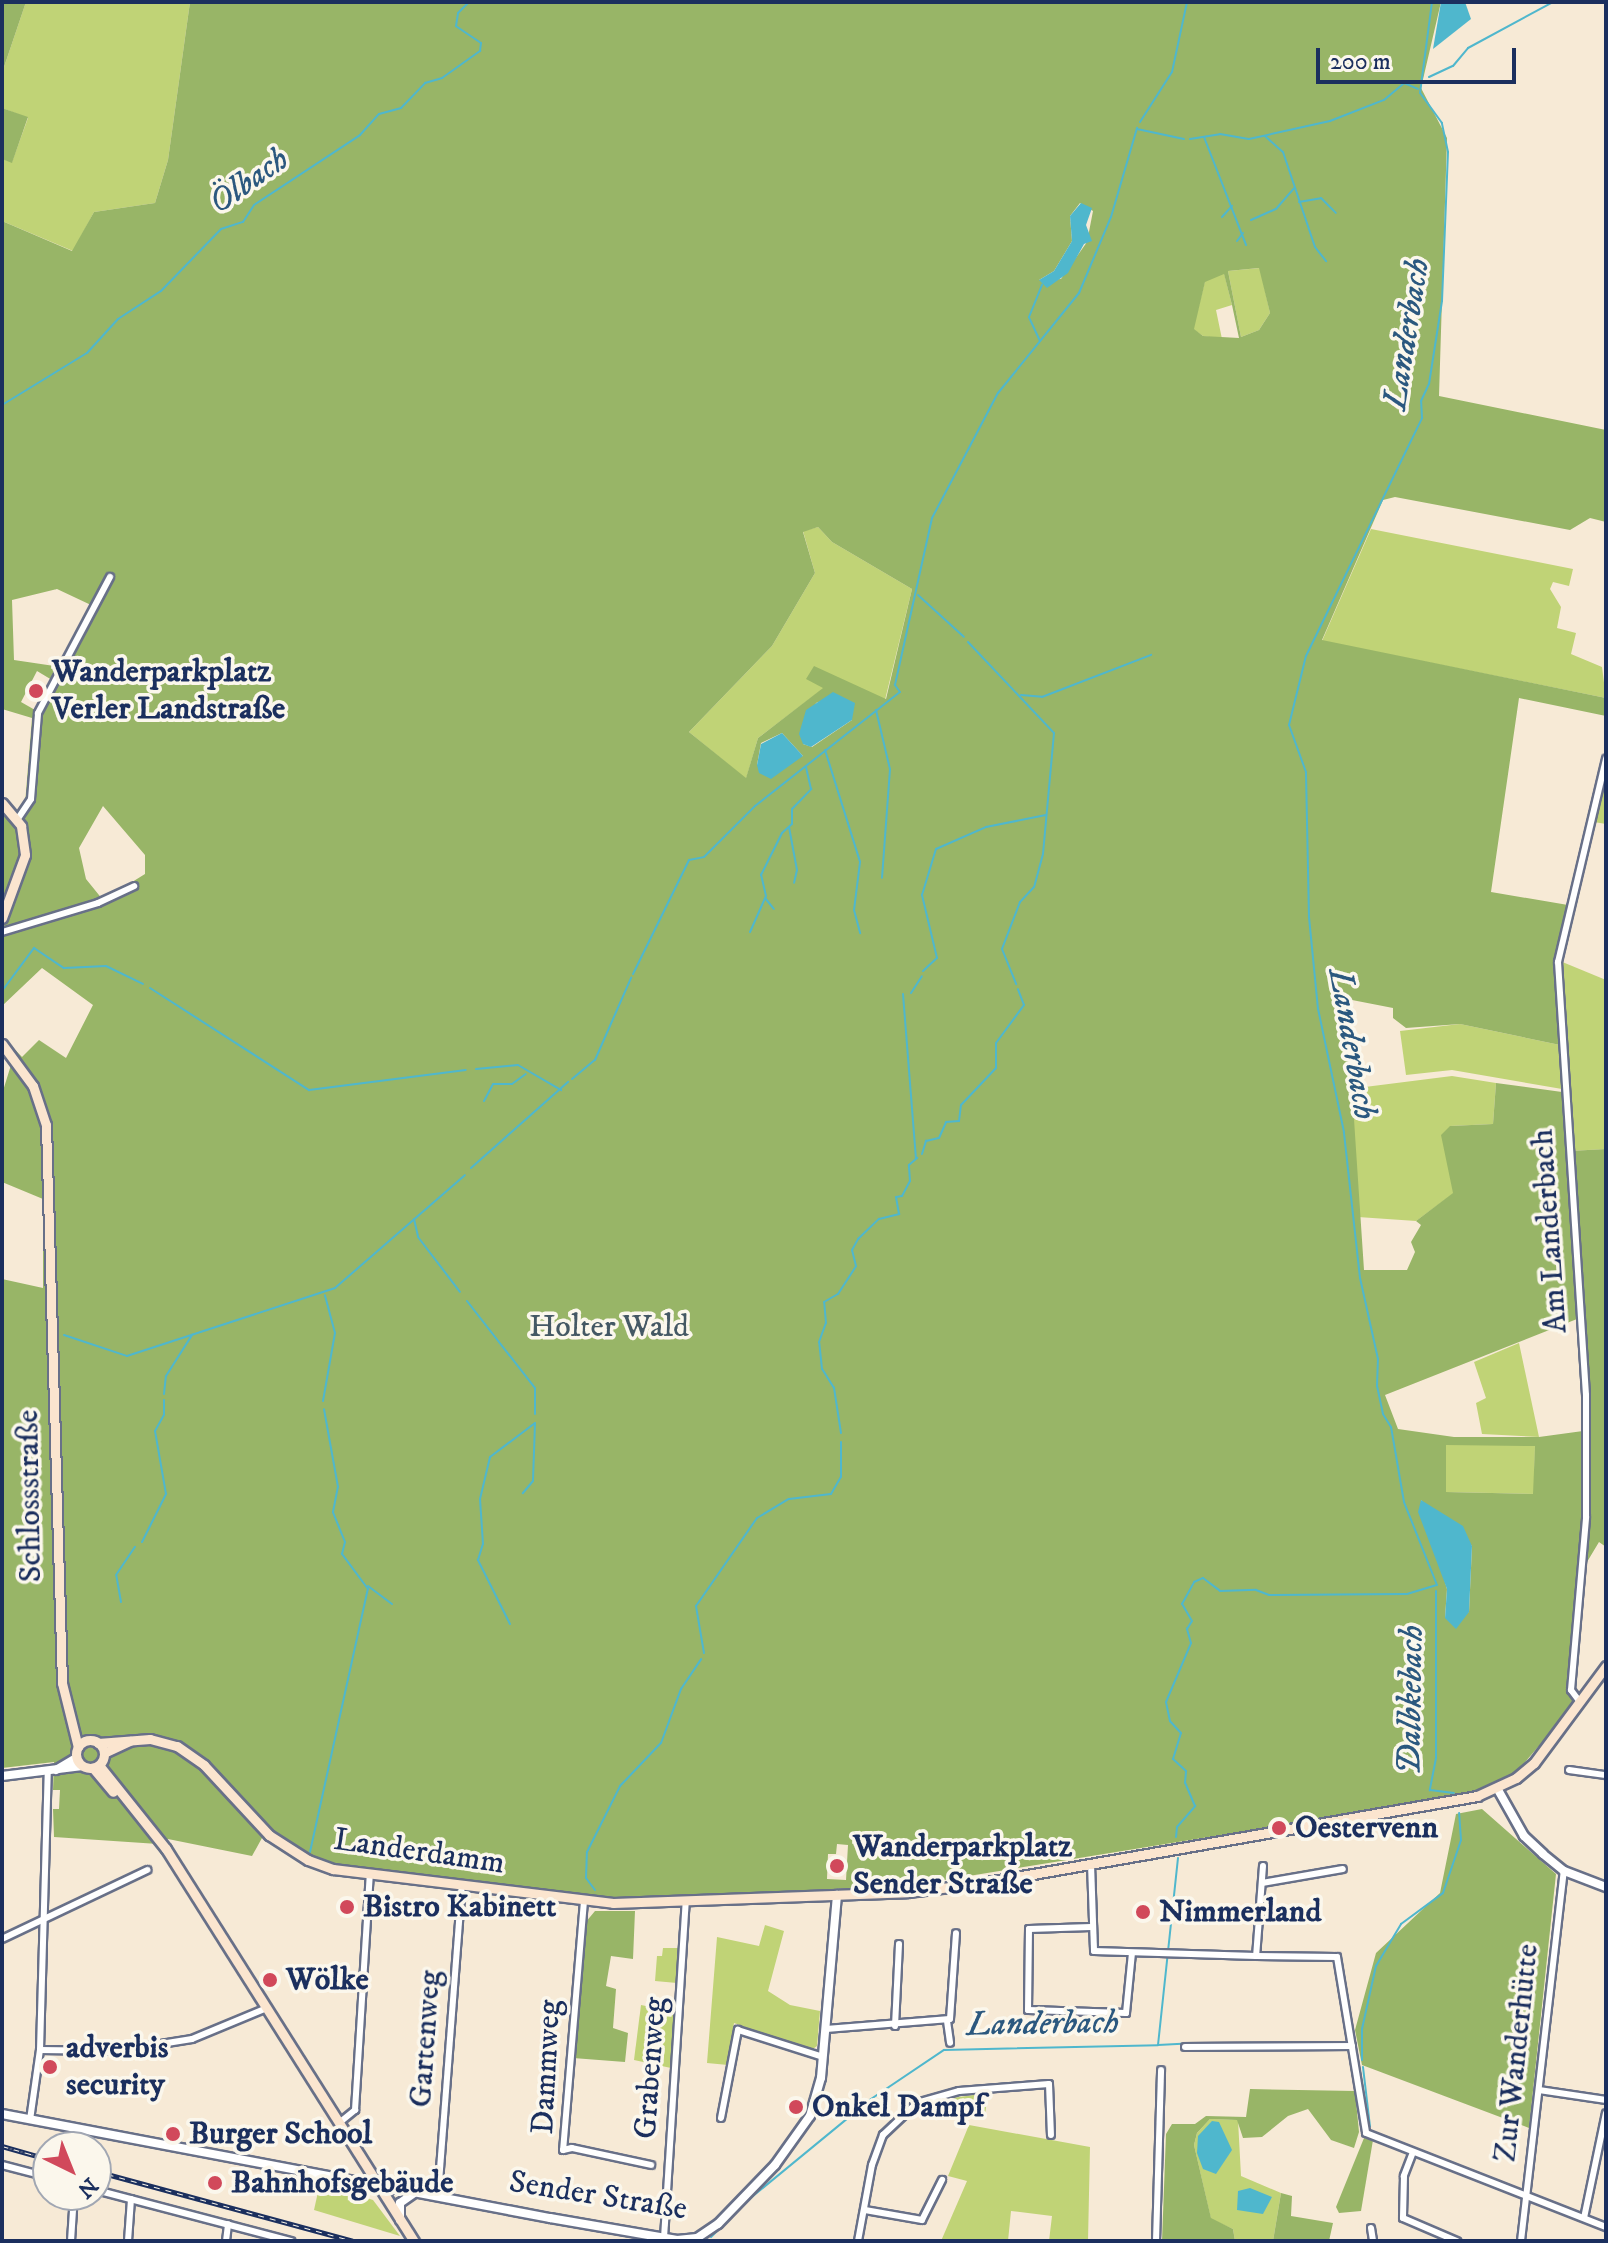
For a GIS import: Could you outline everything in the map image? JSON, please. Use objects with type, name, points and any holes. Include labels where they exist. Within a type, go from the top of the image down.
[{"type":"main road","points":[[2,803],[17,820],[24,843],[23,865],[2,918]]},
{"type":"main road","name":"Schlossstraße","points":[[2,1044],[33,1086],[48,1141],[62,1683],[81,1753]]},
{"type":"main road","points":[[837,1895],[962,1886],[1091,1864],[1172,1846],[1457,1800],[1497,1788],[1534,1763],[1606,1666]]},
{"type":"main road","points":[[96,1766],[104,1753],[134,1739]]},
{"type":"main road","name":"Landerdamm","points":[[81,1753],[98,1743],[134,1739],[165,1742],[191,1754],[287,1849],[333,1869],[584,1901],[686,1902],[837,1895]]},
{"type":"main road","points":[[98,1743],[104,1753]]},
{"type":"main road","points":[[81,1753],[129,1803],[166,1849],[414,2241]]},
{"type":"street","points":[[17,820],[31,799],[38,713],[110,577]]},
{"type":"street","name":"Am Landerbach","points":[[1580,1702],[1571,1690],[1586,1517],[1586,1395],[1558,962],[1606,759]]},
{"type":"street","points":[[2,932],[105,900],[134,886]]},
{"type":"street","points":[[2,1776],[52,1772],[81,1753]]},
{"type":"street","points":[[1569,1770],[1606,1775]]},
{"type":"street","points":[[30,2120],[40,2050],[43,1919],[52,1772]]},
{"type":"street","points":[[1497,1788],[1524,1836],[1564,1871],[1606,1887]]},
{"type":"street","points":[[1091,1864],[1094,1951],[1337,1957],[1366,2133],[1606,2227]]},
{"type":"street","points":[[1256,1956],[1263,1866]]},
{"type":"street","points":[[1262,1883],[1343,1869]]},
{"type":"street","points":[[2,1939],[147,1870]]},
{"type":"street","name":"Zur Wanderhütte","points":[[1521,2241],[1564,1871]]},
{"type":"street","points":[[339,2123],[355,2110],[370,1874]]},
{"type":"street","name":"Gartenweg","points":[[438,2195],[462,1885]]},
{"type":"street","name":"Sender Straße","points":[[2,2114],[664,2238],[698,2240],[718,2224],[796,2141],[817,2096],[837,1895]]},
{"type":"street","name":"Dammweg","points":[[584,1901],[563,2150],[572,2148],[651,2165]]},
{"type":"street","name":"Grabenweg","points":[[664,2238],[686,1902]]},
{"type":"street","points":[[1091,1927],[1029,1929],[1028,2010],[1126,2013],[1132,1953]]},
{"type":"street","points":[[950,2043],[947,2021],[956,1933]]},
{"type":"street","points":[[895,2026],[899,1944]]},
{"type":"street","points":[[40,2050],[117,2051],[192,2039],[267,2008]]},
{"type":"street","points":[[826,2029],[947,2021]]},
{"type":"street","points":[[721,2118],[738,2030],[823,2057]]},
{"type":"street","points":[[1185,2047],[1352,2046]]},
{"type":"street","points":[[1156,2241],[1161,2070]]},
{"type":"street","points":[[858,2241],[883,2135],[900,2115],[932,2097],[1049,2084],[1051,2135]]},
{"type":"street","points":[[1539,2090],[1606,2100]]},
{"type":"street","points":[[1584,2218],[1606,2113]]},
{"type":"street","points":[[1413,2152],[1404,2176],[1403,2218],[1457,2241]]},
{"type":"street","points":[[2,2165],[32,2173]]},
{"type":"street","points":[[865,2210],[922,2220],[942,2180]]},
{"type":"street","points":[[401,2221],[400,2203],[417,2191]]},
{"type":"street","points":[[112,2194],[291,2241]]},
{"type":"street","points":[[128,2241],[131,2199]]},
{"type":"street","points":[[71,2241],[73,2211]]},
{"type":"street","points":[[226,2241],[228,2224]]},
{"type":"street","points":[[1371,2228],[1373,2241]]},
{"type":"green space","points":[[2,2],[26,2],[2,73]]},
{"type":"green space","points":[[26,2],[190,2],[168,160],[155,203],[94,212],[73,251],[2,221],[2,159],[12,162],[28,118],[2,108],[2,73]]},
{"type":"green space","name":"Holter Wald","points":[[190,2],[1441,2],[1421,88],[1447,138],[1439,396],[1606,430],[1606,522],[1590,518],[1570,530],[1395,497],[1383,500],[1322,640],[1606,698],[1606,716],[1519,698],[1491,892],[1568,905],[1555,961],[1560,1045],[1460,1024],[1406,1028],[1393,1018],[1393,1008],[1352,1000],[1348,1029],[1364,1270],[1407,1270],[1415,1252],[1411,1242],[1421,1225],[1416,1221],[1453,1193],[1441,1135],[1450,1126],[1493,1124],[1496,1083],[1562,1092],[1577,1319],[1385,1395],[1398,1429],[1454,1437],[1539,1437],[1583,1431],[1583,1517],[1567,1693],[1575,1704],[1514,1775],[1496,1787],[1455,1797],[907,1886],[616,1898],[333,1864],[312,1856],[268,1827],[252,1856],[168,1839],[158,1844],[54,1837],[53,1809],[59,1809],[60,1790],[53,1790],[54,1762],[2,1768],[2,1279],[43,1288],[43,1199],[2,1182],[2,1094],[11,1065],[2,1055],[2,1036],[22,1057],[39,1040],[66,1058],[93,1005],[42,968],[2,1006],[2,796],[18,812],[25,804],[32,718],[2,709],[2,221],[72,251],[94,212],[155,203],[168,160]],"holes":[[[1080,203],[1093,211],[1087,242],[1061,279],[1039,280],[1054,271],[1072,241],[1070,216]],[[1259,268],[1270,313],[1259,330],[1241,337],[1228,271]],[[1224,274],[1239,338],[1203,336],[1194,329],[1205,282]],[[818,527],[832,542],[912,589],[886,699],[814,666],[806,679],[823,688],[758,738],[746,778],[689,732],[772,646],[815,573],[803,532]],[[57,589],[91,605],[61,667],[14,660],[12,600]],[[37,671],[52,680],[35,710],[21,702]],[[826,699],[852,720],[812,747],[803,744],[816,703]],[[782,733],[803,756],[757,765],[761,743]],[[103,806],[145,855],[145,874],[103,900],[86,879],[79,848]],[[1446,1445],[1535,1446],[1533,1494],[1446,1492]],[[1421,1500],[1472,1546],[1469,1612],[1445,1618],[1447,1589]],[[837,1844],[848,1845],[846,1880],[827,1879],[828,1854],[836,1854]]]},
{"type":"green space","points":[[2,108],[28,117],[12,163],[2,159]]},
{"type":"green space","points":[[1260,268],[1270,313],[1259,330],[1241,337],[1228,271]]},
{"type":"green space","points":[[1224,273],[1232,305],[1216,310],[1222,339],[1203,336],[1193,329],[1205,281]]},
{"type":"green space","points":[[818,527],[832,542],[912,589],[885,700],[824,688],[758,738],[746,779],[689,732],[772,646],[815,573],[803,531]]},
{"type":"green space","points":[[1371,529],[1573,569],[1569,586],[1553,582],[1550,589],[1561,607],[1557,628],[1576,633],[1571,654],[1602,667],[1606,698],[1322,641]]},
{"type":"green space","points":[[1606,771],[1606,824],[1594,822]]},
{"type":"green space","points":[[1560,961],[1606,980],[1606,1149],[1570,1151]]},
{"type":"green space","points":[[1460,1024],[1560,1045],[1562,1089],[1452,1070],[1406,1075],[1400,1031]]},
{"type":"green space","points":[[1452,1076],[1496,1083],[1493,1124],[1450,1126],[1454,1193],[1416,1221],[1358,1217],[1349,1089]]},
{"type":"green space","points":[[1606,1149],[1606,1547],[1599,1542],[1584,1567],[1589,1395],[1570,1151]]},
{"type":"green space","points":[[1519,1343],[1539,1437],[1482,1434],[1476,1403],[1486,1398],[1474,1362]]},
{"type":"green space","points":[[1446,1445],[1535,1445],[1534,1494],[1446,1492]]},
{"type":"green space","points":[[1482,1809],[1556,1874],[1529,2128],[1362,2065],[1355,2030],[1376,1953],[1440,1893],[1456,1814]]},
{"type":"green space","points":[[595,1911],[635,1911],[633,1959],[611,1956],[606,1986],[616,1989],[613,2028],[628,2033],[625,2062],[573,2058],[585,1923]]},
{"type":"green space","points":[[765,1925],[784,1931],[768,1991],[790,2005],[820,2011],[817,2046],[810,2051],[734,2023],[728,2065],[707,2063],[717,1937],[759,1946]]},
{"type":"green space","points":[[663,1948],[680,1948],[677,1983],[655,1981],[657,1956],[662,1956]]},
{"type":"green space","points":[[641,2005],[675,2012],[671,2068],[634,2060]]},
{"type":"green space","points":[[1250,2089],[1355,2091],[1359,2132],[1354,2148],[1331,2140],[1308,2109],[1288,2116],[1262,2137],[1243,2138],[1237,2120],[1210,2119],[1197,2133],[1194,2145],[1211,2218],[1233,2229],[1235,2241],[1162,2241],[1166,2134],[1172,2124],[1195,2124],[1206,2116],[1246,2117]]},
{"type":"green space","points":[[988,2093],[985,2115],[943,2117],[938,2100]]},
{"type":"green space","points":[[1210,2119],[1238,2120],[1241,2176],[1281,2193],[1273,2241],[1235,2241],[1233,2229],[1211,2219],[1194,2145],[1197,2133]]},
{"type":"green space","points":[[969,2125],[1090,2147],[1088,2241],[1049,2241],[1052,2216],[1011,2211],[1008,2241],[941,2241],[967,2181],[948,2176]]},
{"type":"green space","points":[[1364,2138],[1373,2140],[1361,2211],[1339,2213],[1336,2207]]},
{"type":"green space","points":[[320,2183],[373,2200],[400,2236],[314,2210]]},
{"type":"green space","points":[[1281,2193],[1292,2196],[1291,2216],[1333,2223],[1329,2241],[1273,2241]]},
{"type":"water","points":[[1441,2],[1465,2],[1471,19],[1433,49]]},
{"type":"water","points":[[1081,203],[1092,208],[1086,225],[1092,241],[1084,244],[1068,273],[1047,288],[1039,280],[1054,271],[1072,241],[1070,216]]},
{"type":"water","points":[[833,692],[855,703],[852,720],[811,747],[803,744],[799,734],[806,710]]},
{"type":"water","points":[[782,733],[803,756],[771,779],[759,773],[757,765],[761,744]]},
{"type":"water","points":[[1421,1500],[1463,1526],[1472,1546],[1469,1612],[1456,1629],[1445,1618],[1447,1589],[1418,1512]]},
{"type":"water","points":[[1212,2121],[1219,2122],[1232,2150],[1216,2174],[1203,2169],[1197,2153],[1198,2136]]},
{"type":"water","points":[[1250,2188],[1272,2197],[1263,2214],[1237,2210],[1238,2191]]},
{"type":"waterway","name":"Ölbach","points":[[2,405],[87,353],[118,319],[161,291],[221,229],[243,222],[254,205],[360,135],[379,114],[401,108],[425,83],[442,78],[480,51],[481,43],[456,26],[458,13],[469,2]]},
{"type":"waterway","points":[[1140,122],[1172,72],[1187,2]]},
{"type":"waterway","name":"Landerbach","points":[[1176,1837],[1177,1827],[1195,1806],[1185,1783],[1186,1771],[1173,1759],[1181,1733],[1170,1721],[1166,1702],[1191,1643],[1187,1629],[1192,1621],[1182,1604],[1194,1582],[1203,1578],[1220,1591],[1256,1590],[1269,1595],[1407,1594],[1437,1585],[1404,1502],[1391,1427],[1383,1414],[1377,1386],[1378,1359],[1360,1278],[1344,1132],[1318,1009],[1309,917],[1306,772],[1289,725],[1306,656],[1422,418],[1421,401],[1429,384],[1442,301],[1448,152],[1442,123],[1420,93],[1432,2]]},
{"type":"waterway","name":"Landerbach","points":[[1429,77],[1453,66],[1468,48],[1553,2]]},
{"type":"waterway","points":[[1190,139],[1220,134],[1249,139],[1330,121],[1384,100],[1404,83],[1418,89]]},
{"type":"waterway","points":[[633,974],[689,860],[704,857],[755,806],[900,692],[895,685],[932,518],[998,393],[1079,293],[1111,217],[1137,128]]},
{"type":"waterway","points":[[1137,129],[1184,139]]},
{"type":"waterway","points":[[1265,136],[1283,152],[1315,247],[1326,261]]},
{"type":"waterway","points":[[1204,137],[1246,245]]},
{"type":"waterway","points":[[1251,220],[1276,209],[1294,188]]},
{"type":"waterway","points":[[1299,202],[1321,198],[1336,213]]},
{"type":"waterway","points":[[1222,217],[1232,206]]},
{"type":"waterway","points":[[1237,241],[1243,233]]},
{"type":"waterway","points":[[1040,341],[1029,317],[1042,285]]},
{"type":"waterway","points":[[918,595],[964,637]]},
{"type":"waterway","points":[[968,642],[1054,733],[1043,854],[1034,887],[1020,902],[1002,949],[1016,984]]},
{"type":"waterway","points":[[1021,695],[1042,697],[1151,655]]},
{"type":"waterway","points":[[876,710],[890,769],[882,878]]},
{"type":"waterway","points":[[825,750],[860,862],[854,910],[860,933]]},
{"type":"waterway","points":[[750,932],[766,896],[761,875],[782,833],[792,824],[792,809],[811,789],[806,768]]},
{"type":"waterway","points":[[923,971],[937,958],[922,895],[936,849],[986,827],[1046,815]]},
{"type":"waterway","points":[[789,827],[797,870],[794,883]]},
{"type":"waterway","points":[[765,898],[774,909]]},
{"type":"waterway","points":[[2,991],[34,948],[64,968],[106,966],[143,984]]},
{"type":"waterway","points":[[911,993],[922,976]]},
{"type":"waterway","points":[[572,1079],[595,1060],[631,978]]},
{"type":"waterway","points":[[150,988],[309,1090],[466,1070]]},
{"type":"waterway","points":[[922,1154],[926,1141],[939,1138],[946,1122],[959,1121],[961,1105],[996,1068],[996,1043],[1024,1005],[1018,989]]},
{"type":"waterway","points":[[903,994],[916,1158]]},
{"type":"waterway","points":[[476,1069],[518,1065],[561,1090]]},
{"type":"waterway","points":[[484,1101],[493,1084],[512,1084],[526,1074]]},
{"type":"waterway","points":[[471,1168],[568,1082]]},
{"type":"waterway","points":[[841,1433],[834,1388],[822,1369],[819,1342],[826,1323],[824,1302],[838,1294],[856,1266],[852,1250],[858,1239],[879,1219],[899,1214],[896,1197],[902,1196],[910,1181],[909,1165],[917,1158]]},
{"type":"waterway","points":[[64,1335],[127,1356],[335,1288],[465,1175]]},
{"type":"waterway","points":[[414,1219],[418,1237],[460,1292]]},
{"type":"waterway","points":[[323,1401],[335,1333],[325,1295]]},
{"type":"waterway","points":[[467,1301],[535,1388],[535,1414]]},
{"type":"waterway","points":[[164,1394],[166,1376],[192,1335]]},
{"type":"waterway","points":[[142,1542],[166,1494],[155,1431],[164,1415],[164,1400]]},
{"type":"waterway","points":[[310,1852],[368,1589],[342,1554],[345,1542],[333,1512],[338,1487],[324,1409]]},
{"type":"waterway","points":[[510,1624],[478,1560],[483,1544],[480,1499],[490,1457],[535,1423],[533,1481],[523,1493]]},
{"type":"waterway","points":[[704,1653],[696,1606],[757,1518],[789,1499],[831,1494],[841,1477],[841,1442]]},
{"type":"waterway","points":[[121,1602],[116,1575],[135,1547]]},
{"type":"waterway","points":[[368,1586],[392,1604]]},
{"type":"waterway","name":"Dalbkebach","points":[[1436,1591],[1436,1758],[1430,1790],[1454,1793]]},
{"type":"waterway","points":[[595,1890],[586,1878],[587,1852],[620,1786],[661,1743],[681,1689],[701,1659]]},
{"type":"waterway","name":"Dalbkebach","points":[[1362,2060],[1362,2029],[1376,1966],[1401,1924],[1443,1893],[1461,1840],[1459,1813]]},
{"type":"waterway","name":"Landerbach","points":[[711,2237],[753,2196],[871,2099],[944,2050],[1158,2045],[1178,1858]]},
{"type":"waterway","points":[[1158,2045],[1196,2043]]},
{"type":"waterway","name":"Dalbkebach","points":[[1363,2067],[1370,2127]]},
{"type":"railway","points":[[2,2146],[32,2154]]},
{"type":"railway","points":[[112,2175],[353,2241]]},
{"type":"place","name":"Wanderparkplatz Verler Landstraße","points":[[36,691]]},
{"type":"place","name":"Oestervenn","points":[[1279,1828]]},
{"type":"place","name":"Wanderparkplatz Sender Straße","points":[[837,1866]]},
{"type":"place","name":"Bistro Kabinett","points":[[347,1907]]},
{"type":"place","name":"Nimmerland","points":[[1143,1912]]},
{"type":"place","name":"Wölke","points":[[270,1980]]},
{"type":"place","name":"adverbis security","points":[[50,2067]]},
{"type":"place","name":"Onkel Dampf","points":[[796,2107]]},
{"type":"place","name":"Burger School","points":[[173,2134]]},
{"type":"place","name":"Bahnhofsgebäude","points":[[215,2183]]}]
